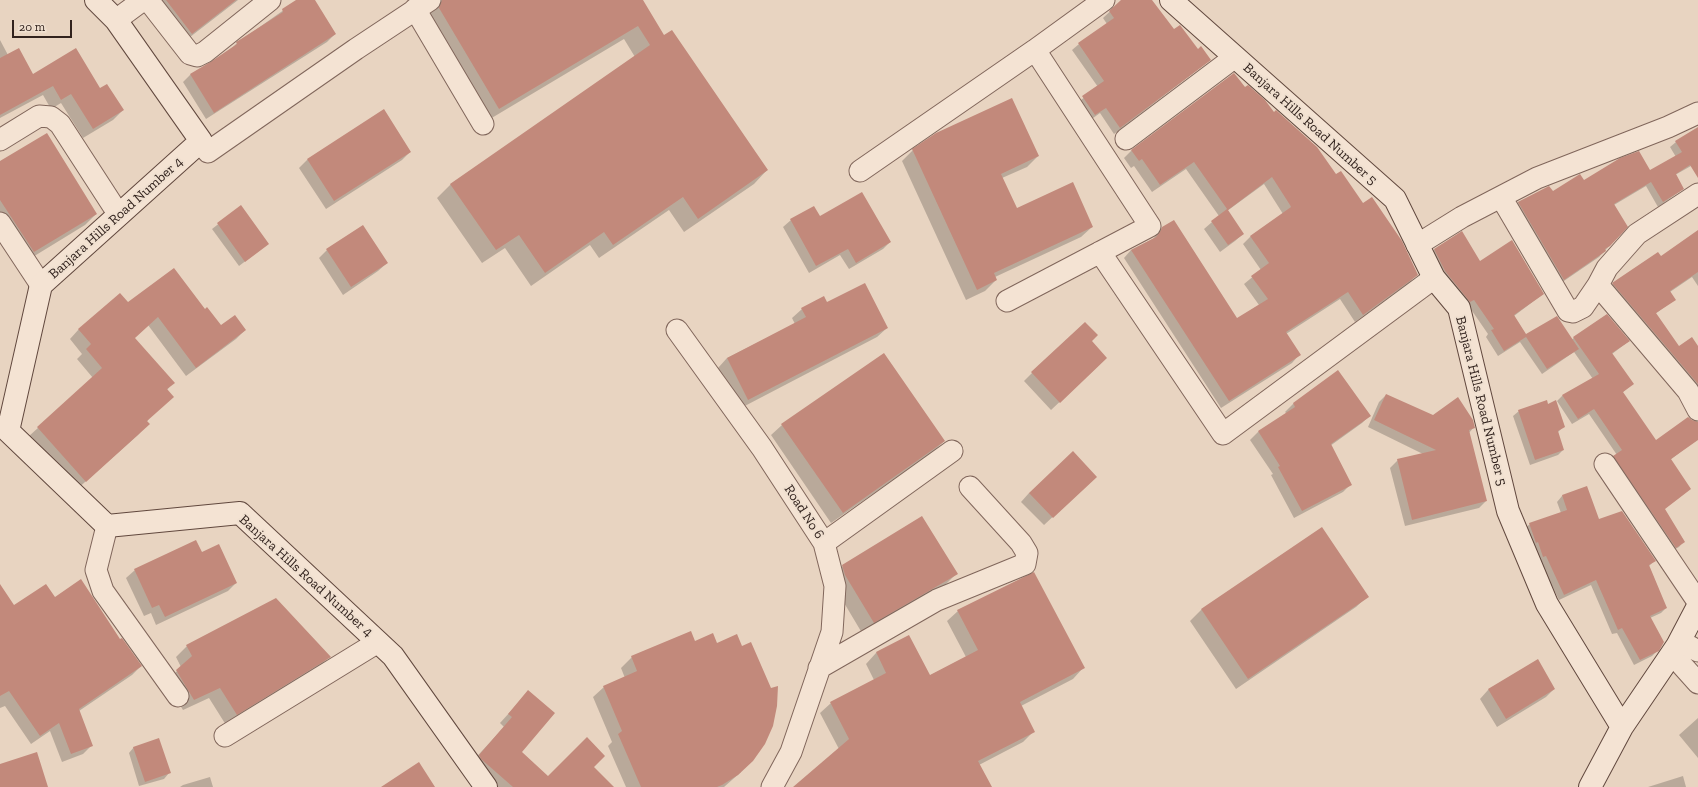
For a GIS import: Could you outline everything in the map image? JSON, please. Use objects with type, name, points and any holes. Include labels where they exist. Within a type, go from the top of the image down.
[{"type":"street","name":"Banjara Hills Road Number 4","points":[[96,0],[116,20],[201,141],[41,285],[8,431],[107,526],[240,513],[393,656],[486,787]]},
{"type":"street","points":[[116,20],[143,0]]},
{"type":"street","points":[[148,0],[190,54],[197,56],[205,52],[270,0]]},
{"type":"street","points":[[860,171],[1035,50],[1104,0]]},
{"type":"street","name":"Banjara Hills Road Number 5","points":[[1172,0],[1395,199],[1434,278],[1459,308],[1511,518],[1547,604],[1622,727]]},
{"type":"street","points":[[208,152],[423,4],[483,124]]},
{"type":"street","points":[[1007,301],[1150,226],[1035,50]]},
{"type":"street","points":[[1126,139],[1236,57]]},
{"type":"street","points":[[1417,245],[1462,217],[1537,178],[1561,167],[1668,127],[1698,113]]},
{"type":"street","points":[[0,140],[39,116],[51,117],[60,124],[119,215]]},
{"type":"street","points":[[1502,197],[1568,311],[1573,312],[1582,307],[1598,286],[1607,268],[1637,234],[1698,194]]},
{"type":"street","points":[[0,223],[41,285]]},
{"type":"street","points":[[1100,252],[1223,434],[1434,278]]},
{"type":"street","points":[[1598,286],[1688,391],[1698,410]]},
{"type":"street","name":"Road No 6","points":[[677,330],[762,448],[824,543],[835,586],[832,632],[791,752],[773,787]]},
{"type":"street","points":[[824,543],[952,451]]},
{"type":"street","points":[[1605,464],[1698,602]]},
{"type":"street","points":[[819,668],[937,600],[1025,564],[1028,553],[970,487]]},
{"type":"street","points":[[107,526],[96,570],[104,591],[178,696]]},
{"type":"street","points":[[1590,787],[1622,727],[1683,648],[1698,606]]},
{"type":"street","points":[[225,736],[378,642]]},
{"type":"street","points":[[1683,648],[1698,683]]},
{"type":"building","points":[[166,0],[236,0],[192,34]]},
{"type":"building","points":[[296,0],[315,0],[336,34],[214,113],[190,74],[212,61],[237,44],[236,42],[283,12],[282,9]]},
{"type":"building","points":[[442,0],[643,0],[664,35],[672,30],[768,170],[698,219],[683,197],[613,245],[604,232],[545,273],[519,235],[496,250],[450,184],[650,45],[638,26],[499,109],[439,8]]},
{"type":"building","points":[[1121,0],[1152,0],[1174,29],[1180,25],[1198,49],[1201,46],[1211,60],[1120,128],[1106,108],[1095,115],[1082,96],[1104,81],[1078,43],[1114,18],[1109,11]]},
{"type":"building","points":[[19,48],[33,74],[76,48],[100,88],[107,84],[124,110],[93,129],[71,94],[61,100],[53,86],[0,115],[0,58]]},
{"type":"building","points":[[1234,73],[1245,87],[1248,85],[1265,100],[1274,112],[1276,110],[1317,147],[1336,174],[1341,171],[1363,203],[1372,197],[1402,241],[1418,275],[1363,315],[1348,292],[1286,332],[1301,355],[1229,401],[1131,250],[1156,237],[1162,227],[1174,220],[1237,318],[1268,299],[1251,276],[1269,263],[1250,236],[1291,207],[1272,177],[1228,210],[1244,234],[1228,245],[1211,221],[1227,209],[1194,162],[1160,185],[1142,159],[1139,161],[1131,150]]},
{"type":"building","points":[[1012,98],[1039,156],[1001,174],[1017,208],[1073,182],[1093,227],[994,273],[997,280],[977,290],[912,149],[936,133]]},
{"type":"building","points":[[384,109],[411,152],[334,201],[307,159]]},
{"type":"building","points":[[1698,127],[1698,178],[1690,165],[1676,174],[1684,189],[1663,202],[1651,182],[1614,204],[1628,227],[1610,246],[1605,249],[1606,251],[1564,280],[1518,202],[1549,186],[1553,191],[1580,174],[1584,180],[1620,158],[1639,151],[1650,170],[1682,152],[1675,141]]},
{"type":"building","points":[[47,133],[97,214],[34,252],[0,200],[0,161]]},
{"type":"building","points":[[862,192],[891,242],[856,263],[848,249],[816,266],[790,219],[814,206],[820,216]]},
{"type":"building","points":[[241,205],[269,244],[245,262],[217,223]]},
{"type":"building","points":[[363,225],[388,263],[351,287],[326,249]]},
{"type":"building","points":[[1698,230],[1698,272],[1670,291],[1676,300],[1656,313],[1679,346],[1692,337],[1698,346],[1698,384],[1612,283],[1658,252],[1661,256]]},
{"type":"building","points":[[1462,231],[1480,261],[1512,240],[1544,294],[1514,315],[1526,334],[1557,316],[1579,349],[1547,369],[1526,337],[1504,351],[1491,330],[1494,329],[1474,300],[1470,302],[1445,271],[1434,249]]},
{"type":"building","points":[[174,268],[205,309],[207,307],[221,325],[235,315],[246,330],[196,368],[158,317],[135,338],[175,383],[167,389],[174,397],[147,421],[150,424],[86,482],[37,427],[102,368],[86,349],[91,344],[78,329],[120,293],[128,302]]},
{"type":"building","points":[[865,283],[888,328],[748,400],[727,358],[806,317],[801,308],[824,296],[827,302]]},
{"type":"building","points":[[1607,314],[1630,341],[1612,353],[1634,384],[1623,392],[1656,440],[1688,417],[1698,422],[1698,440],[1671,459],[1691,489],[1665,509],[1685,542],[1676,548],[1613,456],[1622,450],[1594,409],[1578,419],[1562,395],[1599,374],[1573,337]]},
{"type":"building","points":[[1085,322],[1098,335],[1092,341],[1107,358],[1060,403],[1031,372]]},
{"type":"building","points":[[884,353],[945,441],[843,513],[781,424]]},
{"type":"building","points":[[1338,370],[1371,416],[1331,444],[1352,485],[1302,511],[1278,467],[1280,466],[1258,431],[1295,407],[1293,403]]},
{"type":"building","points":[[1386,394],[1433,415],[1458,397],[1473,420],[1475,428],[1469,430],[1487,501],[1412,520],[1397,459],[1436,450],[1374,420]]},
{"type":"building","points":[[1547,400],[1548,404],[1556,400],[1565,427],[1558,431],[1564,450],[1535,460],[1518,410]]},
{"type":"building","points":[[1073,451],[1097,477],[1053,518],[1029,493]]},
{"type":"building","points":[[1587,486],[1599,519],[1622,511],[1656,561],[1649,565],[1667,608],[1650,616],[1664,642],[1659,651],[1640,660],[1622,628],[1618,630],[1596,580],[1564,595],[1546,556],[1543,557],[1538,542],[1536,543],[1529,523],[1567,510],[1562,495]]},
{"type":"building","points":[[922,516],[958,574],[874,623],[845,575],[842,565]]},
{"type":"building","points":[[1322,527],[1369,597],[1248,679],[1201,609]]},
{"type":"building","points":[[196,540],[202,552],[219,544],[237,583],[165,617],[159,605],[152,608],[134,569]]},
{"type":"building","points":[[1034,572],[1085,668],[1020,702],[1035,732],[978,761],[992,787],[793,787],[849,739],[830,702],[886,673],[876,652],[909,635],[930,675],[978,650],[957,610]]},
{"type":"building","points":[[81,579],[120,639],[122,638],[142,666],[79,709],[93,746],[71,754],[59,723],[40,736],[9,691],[0,696],[0,584],[14,605],[46,584],[55,597]]},
{"type":"building","points":[[276,598],[331,657],[237,715],[220,688],[194,700],[176,670],[192,656],[186,645]]},
{"type":"building","points":[[691,631],[695,641],[713,633],[717,643],[737,634],[742,646],[751,642],[771,688],[778,686],[777,706],[773,726],[765,744],[753,761],[738,775],[722,785],[717,787],[641,787],[618,734],[622,731],[603,686],[637,671],[631,656]]},
{"type":"building","points":[[1538,659],[1555,689],[1506,719],[1488,689]]},
{"type":"building","points":[[528,690],[555,713],[522,752],[548,776],[587,737],[605,756],[594,767],[614,787],[513,787],[481,759],[479,755],[512,717],[508,714]]},
{"type":"building","points":[[159,738],[171,773],[145,782],[133,747]]},
{"type":"building","points":[[37,752],[48,787],[0,787],[0,764]]},
{"type":"building","points":[[419,762],[435,787],[381,787]]}]
